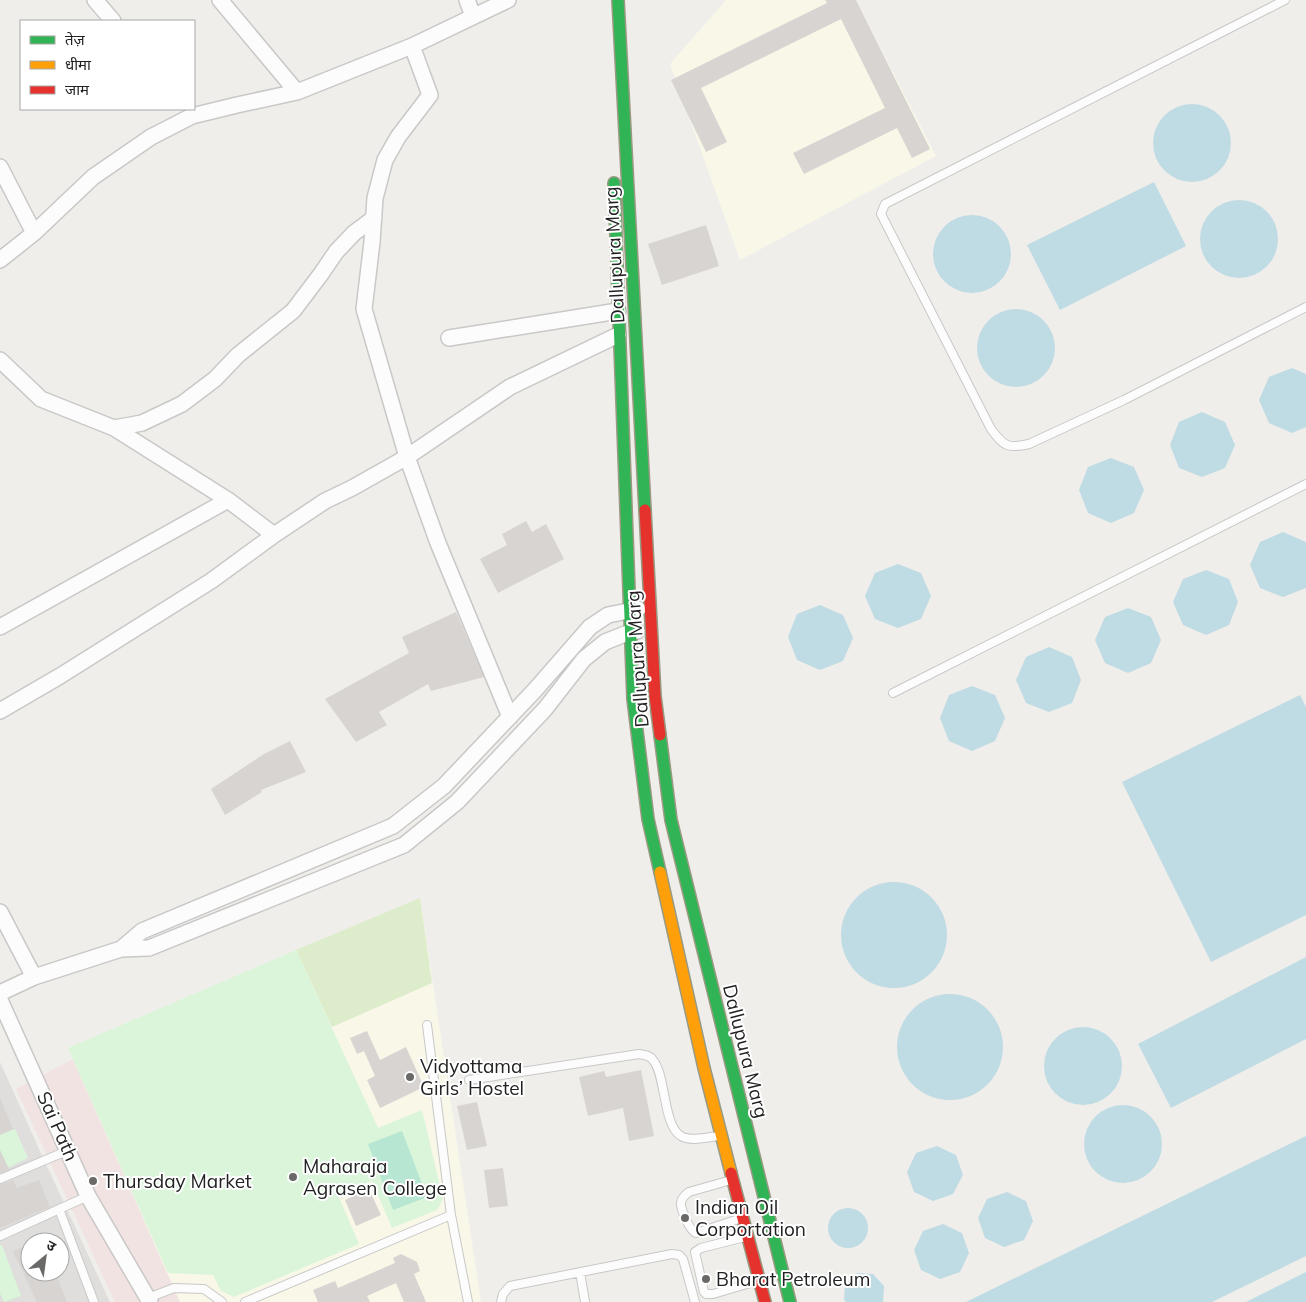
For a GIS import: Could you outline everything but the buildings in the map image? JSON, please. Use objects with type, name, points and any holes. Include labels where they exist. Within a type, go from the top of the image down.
[{"type":"main road","points":[[607,0],[610,72]]},
{"type":"main road","name":"Dallupura Marg","points":[[618,0],[655,696],[671,820],[790,1302]]},
{"type":"main road","name":"Dallupura Marg","points":[[614,172],[618,335],[630,632],[634,699],[648,819],[702,1059],[765,1302]]},
{"type":"street","points":[[95,0],[112,20]]},
{"type":"street","points":[[220,0],[297,92]]},
{"type":"street","points":[[467,0],[474,16]]},
{"type":"street","points":[[0,260],[34,233],[93,178],[189,113],[297,92],[412,46],[508,0]]},
{"type":"street","points":[[412,46],[430,95],[398,137],[385,160],[375,198],[364,309],[408,457],[438,543],[510,717]]},
{"type":"street","points":[[0,168],[34,233]]},
{"type":"street","points":[[114,428],[142,422],[182,404],[215,379],[238,355],[293,311],[336,252],[354,232],[374,218]]},
{"type":"street","points":[[449,338],[618,311]]},
{"type":"street","points":[[0,711],[60,676],[211,581],[274,535],[326,502],[408,457],[510,387],[618,335]]},
{"type":"street","points":[[0,360],[41,399],[114,428],[228,500],[274,535]]},
{"type":"street","points":[[0,627],[228,500]]},
{"type":"street","points":[[121,949],[142,931],[393,826],[444,786],[510,717],[590,626],[608,615],[651,606]]},
{"type":"street","points":[[0,993],[34,977],[121,949],[149,948],[404,845],[457,802],[545,709],[584,659],[605,642],[630,632],[652,629]]},
{"type":"street","points":[[0,912],[34,977]]},
{"type":"street","name":"Sai Path","points":[[0,1000],[69,1150],[88,1196],[149,1300]]},
{"type":"lane","points":[[1285,0],[886,204],[882,214],[991,429],[1003,445],[1014,448],[1029,444],[1124,400],[1306,307]]},
{"type":"lane","points":[[893,693],[1306,484]]},
{"type":"lane","points":[[427,1025],[451,1216],[468,1302]]},
{"type":"lane","points":[[469,1080],[639,1054],[648,1055],[654,1060],[658,1070],[675,1131],[680,1136],[688,1138],[721,1136]]},
{"type":"lane","points":[[0,1179],[69,1150]]},
{"type":"lane","points":[[733,1180],[689,1192],[684,1196],[681,1206],[690,1229],[696,1234],[743,1218]]},
{"type":"lane","points":[[0,1236],[88,1196]]},
{"type":"lane","points":[[59,1209],[94,1302]]},
{"type":"lane","points":[[245,1302],[451,1216]]},
{"type":"lane","points":[[747,1237],[701,1248],[696,1252],[695,1257],[704,1292],[712,1294],[759,1281]]},
{"type":"lane","points":[[501,1302],[503,1294],[510,1286],[672,1254],[679,1255],[683,1259],[696,1302]]},
{"type":"lane","points":[[580,1272],[585,1302]]},
{"type":"lane","points":[[149,1300],[174,1288],[204,1289],[222,1302]]},
{"type":"shaded area","points":[[726,0],[856,0],[936,156],[740,260],[670,64]]},
{"type":"shaded area","name":"Maharaja Agrasen College","points":[[420,898],[481,1302],[180,1302],[68,1048]]},
{"type":"shaded area","name":"Thursday Market","points":[[73,1059],[180,1302],[115,1302],[16,1089]]},
{"type":"shaded area","points":[[0,1062],[44,1160],[110,1302],[0,1302]]},
{"type":"green space","points":[[420,898],[432,983],[332,1027],[296,950]]},
{"type":"green space","name":"Maharaja Agrasen College","points":[[296,950],[378,1128],[422,1110],[443,1199],[437,1210],[392,1228],[372,1181],[338,1195],[359,1244],[234,1297],[221,1291],[213,1275],[168,1273],[68,1048]]},
{"type":"green space","points":[[15,1129],[28,1158],[5,1169],[0,1157],[0,1135]]},
{"type":"green space","points":[[402,1131],[427,1197],[393,1210],[368,1144]]},
{"type":"green space","points":[[0,1245],[2,1245],[21,1296],[4,1302],[0,1293]]},
{"type":"water","points":[[1192,104],[1207,107],[1220,115],[1228,128],[1231,143],[1228,158],[1220,171],[1207,179],[1192,182],[1177,179],[1164,171],[1156,158],[1153,143],[1156,128],[1164,115],[1177,107]]},
{"type":"water","points":[[1154,182],[1186,246],[1060,310],[1027,245]]},
{"type":"water","points":[[1239,200],[1254,203],[1267,211],[1275,224],[1278,239],[1275,254],[1267,267],[1254,275],[1239,278],[1224,275],[1211,267],[1203,254],[1200,239],[1203,224],[1211,211],[1224,203]]},
{"type":"water","points":[[972,215],[987,218],[1000,226],[1008,239],[1011,254],[1008,269],[1000,282],[987,290],[972,293],[957,290],[944,282],[936,269],[933,254],[936,239],[944,226],[957,218]]},
{"type":"water","points":[[1016,309],[1031,312],[1044,320],[1052,333],[1055,348],[1052,363],[1044,376],[1031,384],[1016,387],[1001,384],[988,376],[980,363],[977,348],[980,333],[988,320],[1001,312]]},
{"type":"water","points":[[1292,368],[1306,374],[1306,427],[1292,433],[1269,423],[1259,400],[1269,377]]},
{"type":"water","points":[[1202,412],[1225,422],[1235,445],[1225,468],[1202,477],[1179,468],[1170,445],[1179,422]]},
{"type":"water","points":[[1111,458],[1134,467],[1144,490],[1134,513],[1111,523],[1088,513],[1079,490],[1088,467]]},
{"type":"water","points":[[1283,532],[1306,542],[1306,588],[1283,597],[1260,588],[1250,565],[1260,542]]},
{"type":"water","points":[[898,564],[921,573],[931,596],[921,619],[898,628],[875,619],[865,596],[875,573]]},
{"type":"water","points":[[1206,570],[1229,579],[1238,602],[1229,625],[1206,635],[1183,625],[1173,602],[1183,579]]},
{"type":"water","points":[[820,605],[843,615],[853,638],[843,661],[820,670],[797,660],[788,637],[797,614]]},
{"type":"water","points":[[1128,608],[1151,617],[1161,640],[1151,663],[1128,673],[1105,663],[1095,640],[1105,617]]},
{"type":"water","points":[[1049,647],[1072,657],[1081,680],[1072,703],[1049,712],[1026,703],[1016,680],[1026,657]]},
{"type":"water","points":[[972,686],[995,695],[1005,718],[995,741],[972,751],[949,741],[940,718],[949,695]]},
{"type":"water","points":[[1300,695],[1306,707],[1306,915],[1211,962],[1122,782]]},
{"type":"water","points":[[894,882],[914,886],[932,897],[943,915],[947,935],[943,955],[932,973],[914,984],[894,988],[874,984],[856,973],[845,955],[841,935],[845,915],[856,897],[874,886]]},
{"type":"water","points":[[1306,957],[1306,1039],[1171,1108],[1138,1044]]},
{"type":"water","points":[[950,994],[970,998],[988,1009],[999,1027],[1003,1047],[999,1067],[988,1085],[970,1096],[950,1100],[930,1096],[912,1085],[901,1067],[897,1047],[901,1027],[912,1009],[930,998]]},
{"type":"water","points":[[1083,1027],[1098,1030],[1111,1038],[1119,1051],[1122,1066],[1119,1081],[1111,1094],[1098,1102],[1083,1105],[1068,1102],[1055,1094],[1047,1081],[1044,1066],[1047,1051],[1055,1038],[1068,1030]]},
{"type":"water","points":[[1123,1105],[1138,1108],[1151,1116],[1159,1129],[1162,1144],[1159,1159],[1151,1172],[1138,1180],[1123,1183],[1108,1180],[1095,1172],[1087,1159],[1084,1144],[1087,1129],[1095,1116],[1108,1108]]},
{"type":"water","points":[[1306,1136],[1306,1256],[1212,1302],[966,1302]]},
{"type":"water","points":[[937,1146],[956,1155],[963,1175],[953,1194],[933,1201],[914,1192],[907,1172],[916,1153]]},
{"type":"water","points":[[1007,1192],[1026,1201],[1033,1221],[1024,1240],[1004,1247],[985,1238],[978,1218],[987,1199]]},
{"type":"water","points":[[852,1208],[859,1211],[865,1217],[868,1228],[867,1236],[859,1245],[852,1248],[844,1248],[837,1245],[829,1236],[828,1224],[831,1217],[840,1209]]},
{"type":"water","points":[[943,1224],[962,1233],[969,1253],[960,1272],[940,1279],[921,1270],[914,1250],[923,1231]]},
{"type":"water","points":[[1306,1272],[1306,1302],[1246,1302]]},
{"type":"water","points":[[857,1273],[873,1274],[884,1286],[883,1302],[846,1302],[844,1300],[845,1284]]},
{"type":"traffic: fast","points":[[618,0],[645,510]]},
{"type":"traffic: fast","points":[[614,183],[633,699],[648,819],[660,872]]},
{"type":"traffic: fast","points":[[660,735],[671,820],[790,1302]]},
{"type":"traffic: slow","points":[[660,872],[704,1068],[731,1173]]},
{"type":"traffic: jam","points":[[645,510],[655,696],[660,735]]},
{"type":"traffic: jam","points":[[731,1173],[765,1302]]},
{"type":"place","name":"Vidyottama Girls’ Hostel","points":[[410,1077]]},
{"type":"place","name":"Maharaja Agrasen College","points":[[293,1177]]},
{"type":"place","name":"Thursday Market","points":[[93,1181]]},
{"type":"place","name":"Indian Oil Corportation","points":[[685,1218]]},
{"type":"place","name":"Bharat Petroleum","points":[[706,1279]]}]
